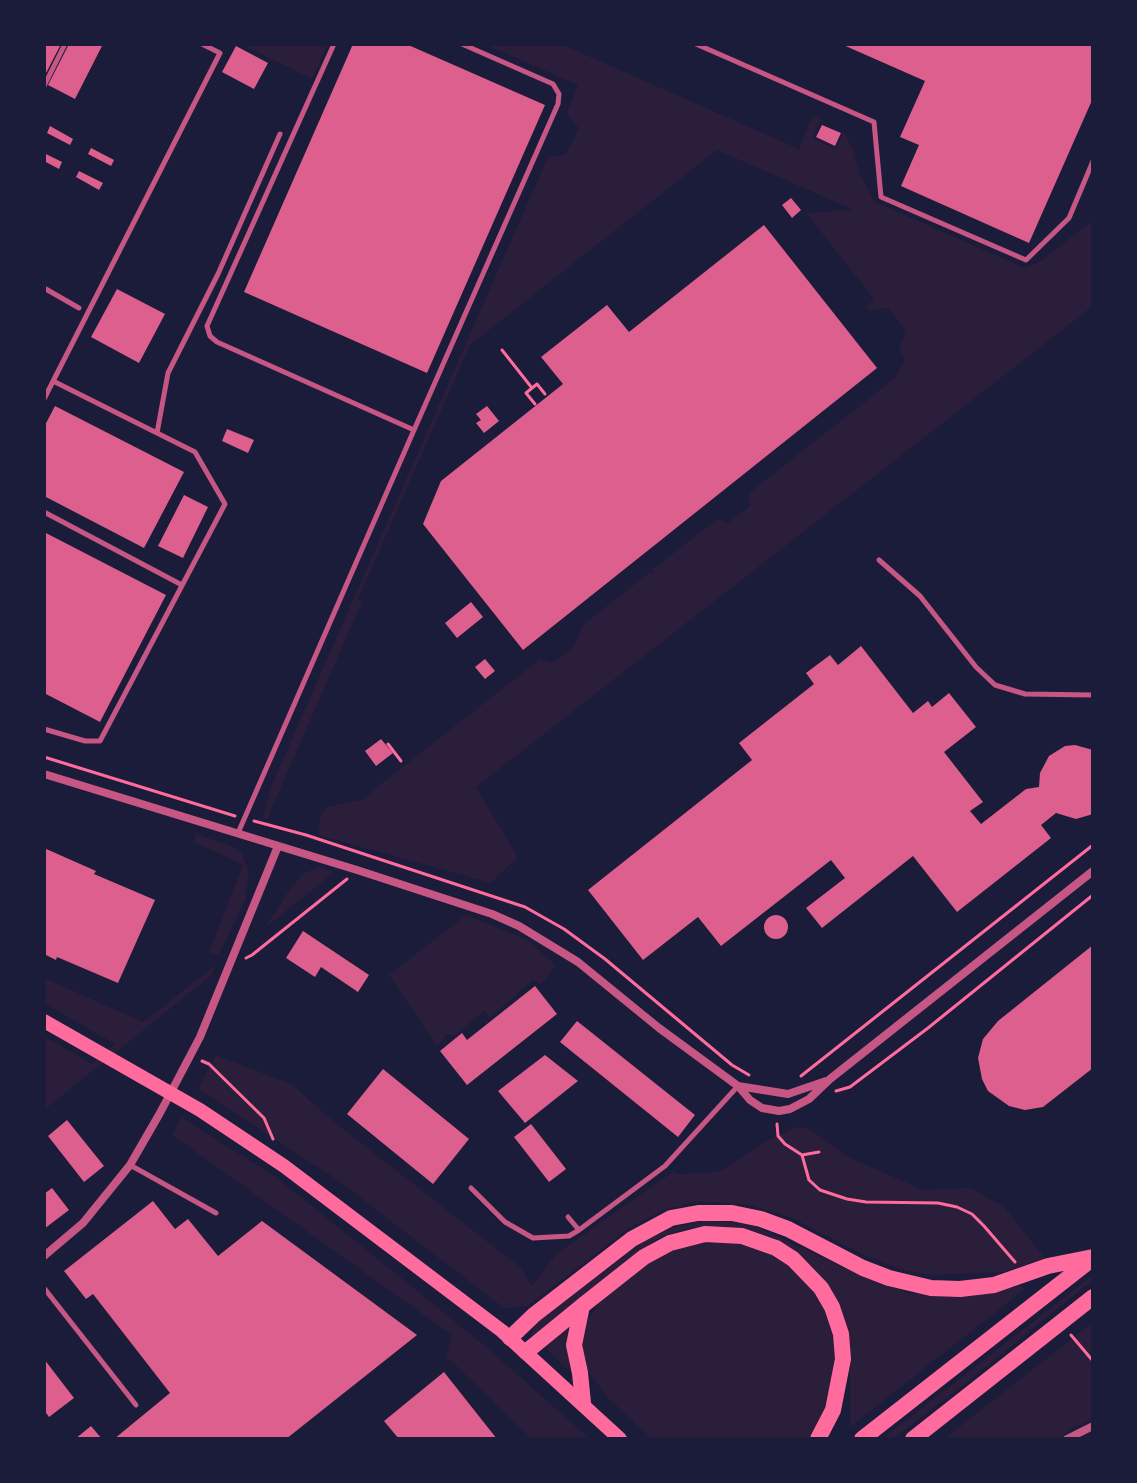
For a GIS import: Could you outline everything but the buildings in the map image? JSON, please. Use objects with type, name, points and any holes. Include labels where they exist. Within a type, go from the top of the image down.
[{"type":"highway","points":[[510,1338],[534,1315],[632,1239],[671,1218],[698,1213],[732,1213],[761,1219],[788,1229],[863,1268],[931,1288],[994,1285],[1048,1266],[1093,1258]]},
{"type":"highway","points":[[526,1352],[644,1257],[670,1243],[705,1234],[742,1236],[776,1248],[807,1271],[832,1307],[841,1334],[843,1359],[833,1410],[818,1439]]},
{"type":"highway","points":[[862,1439],[1093,1258]]},
{"type":"highway","points":[[913,1439],[1093,1297]]},
{"type":"highway","points":[[582,1306],[574,1345],[583,1403]]},
{"type":"main road","points":[[44,1021],[200,1110],[284,1166],[510,1338],[620,1439]]},
{"type":"street","points":[[44,774],[492,914],[551,943],[738,1086],[750,1100],[762,1108],[779,1111],[809,1099],[830,1079],[1093,871]]},
{"type":"street","points":[[44,1256],[83,1223],[130,1165],[191,1056],[278,846]]},
{"type":"street","points":[[738,1086],[788,1094],[830,1079]]},
{"type":"street","points":[[1067,1439],[1093,1426]]},
{"type":"lane","points":[[44,86],[65,44]]},
{"type":"lane","points":[[44,399],[220,53],[202,44]]},
{"type":"lane","points":[[334,44],[207,326],[210,336],[217,342],[414,430]]},
{"type":"lane","points":[[237,834],[558,104],[559,94],[553,84],[462,44]]},
{"type":"lane","points":[[696,44],[874,122],[881,197],[1026,260],[1069,218],[1093,161]]},
{"type":"lane","points":[[157,433],[168,373],[218,274],[280,134]]},
{"type":"lane","points":[[44,288],[79,308]]},
{"type":"lane","points":[[44,729],[85,741],[100,741],[225,504],[195,452],[53,381]]},
{"type":"lane","points":[[44,512],[182,585]]},
{"type":"lane","points":[[879,560],[920,596],[976,667],[995,685],[1025,694],[1093,695]]},
{"type":"lane","points":[[471,1188],[505,1222],[533,1238],[569,1236],[665,1166],[738,1086]]},
{"type":"lane","points":[[130,1165],[216,1213]]},
{"type":"lane","points":[[568,1217],[579,1230]]},
{"type":"lane","points":[[44,1288],[136,1405]]},
{"type":"path","points":[[502,350],[532,388]]},
{"type":"path","points":[[535,404],[526,393],[537,384],[545,394]]},
{"type":"path","points":[[388,744],[401,761]]},
{"type":"path","points":[[791,1084],[1093,845]]},
{"type":"path","points":[[231,963],[252,955],[357,870]]},
{"type":"path","points":[[836,1091],[850,1087],[917,1036],[1093,895]]},
{"type":"path","points":[[209,1064],[264,1118]]},
{"type":"path","points":[[777,1123],[778,1136],[802,1155],[809,1180],[820,1190],[866,1202],[938,1203],[957,1207],[972,1214],[1004,1248]]},
{"type":"path","points":[[802,1155],[819,1152]]},
{"type":"path","points":[[1068,1331],[1093,1361]]},
{"type":"shaded area","points":[[241,44],[328,44],[312,79]]},
{"type":"shaded area","points":[[484,44],[561,44],[799,149],[813,115],[820,119],[813,139],[837,149],[843,131],[853,150],[860,175],[875,202],[1025,268],[1041,261],[1093,220],[1093,306],[476,787],[518,857],[491,883],[318,835],[321,814],[327,807],[361,800],[540,659],[552,663],[574,646],[583,625],[650,572],[654,574],[653,569],[717,519],[728,523],[750,506],[749,493],[895,378],[905,360],[899,349],[906,331],[889,308],[869,311],[866,307],[874,299],[806,213],[854,210],[717,150],[470,345],[358,599],[362,602],[267,819],[263,818],[273,782],[548,157],[566,154],[579,129],[567,113],[578,85]]},
{"type":"shaded area","points":[[196,834],[232,846],[242,854],[249,873],[245,900],[219,955],[209,952],[243,865],[194,842]]},
{"type":"shaded area","points":[[318,867],[335,872],[265,928],[291,887],[303,874]]},
{"type":"shaded area","points":[[466,915],[526,939],[556,965],[541,984],[533,980],[490,1018],[484,1011],[456,1035],[447,1034],[437,1046],[389,975]]},
{"type":"shaded area","points":[[216,965],[211,976],[44,1110],[44,1036],[92,1064],[115,1044],[44,1003],[44,978],[143,1022]]},
{"type":"shaded area","points":[[216,1055],[293,1085],[328,1117],[521,1268],[532,1286],[556,1254],[674,1171],[677,1174],[723,1170],[768,1140],[797,1127],[808,1128],[848,1157],[923,1190],[971,1188],[1004,1207],[1045,1258],[1003,1272],[930,1275],[903,1270],[866,1256],[792,1218],[750,1205],[698,1201],[664,1210],[629,1228],[528,1306],[504,1308],[336,1179],[198,1089]]},
{"type":"shaded area","points":[[181,1117],[276,1177],[484,1345],[590,1439],[532,1439],[446,1356],[452,1335],[172,1135]]},
{"type":"shaded area","points":[[703,1221],[755,1226],[862,1276],[908,1293],[970,1296],[1021,1286],[1025,1289],[850,1427],[850,1357],[826,1282],[792,1248],[747,1229],[702,1226],[657,1239],[538,1333],[531,1333],[538,1321],[645,1241],[671,1228]]},
{"type":"shaded area","points":[[718,1241],[763,1250],[783,1261],[817,1295],[824,1309],[834,1342],[835,1358],[828,1403],[810,1439],[652,1439],[609,1399],[586,1369],[581,1346],[586,1323],[600,1302],[650,1262],[677,1248]]},
{"type":"shaded area","points":[[1093,1275],[1093,1280],[966,1383],[893,1439],[882,1439]]},
{"type":"shaded area","points":[[1093,1322],[1093,1420],[1070,1429],[1058,1439],[944,1439]]},
{"type":"shaded area","points":[[568,1327],[570,1368],[567,1369],[545,1348]]}]
